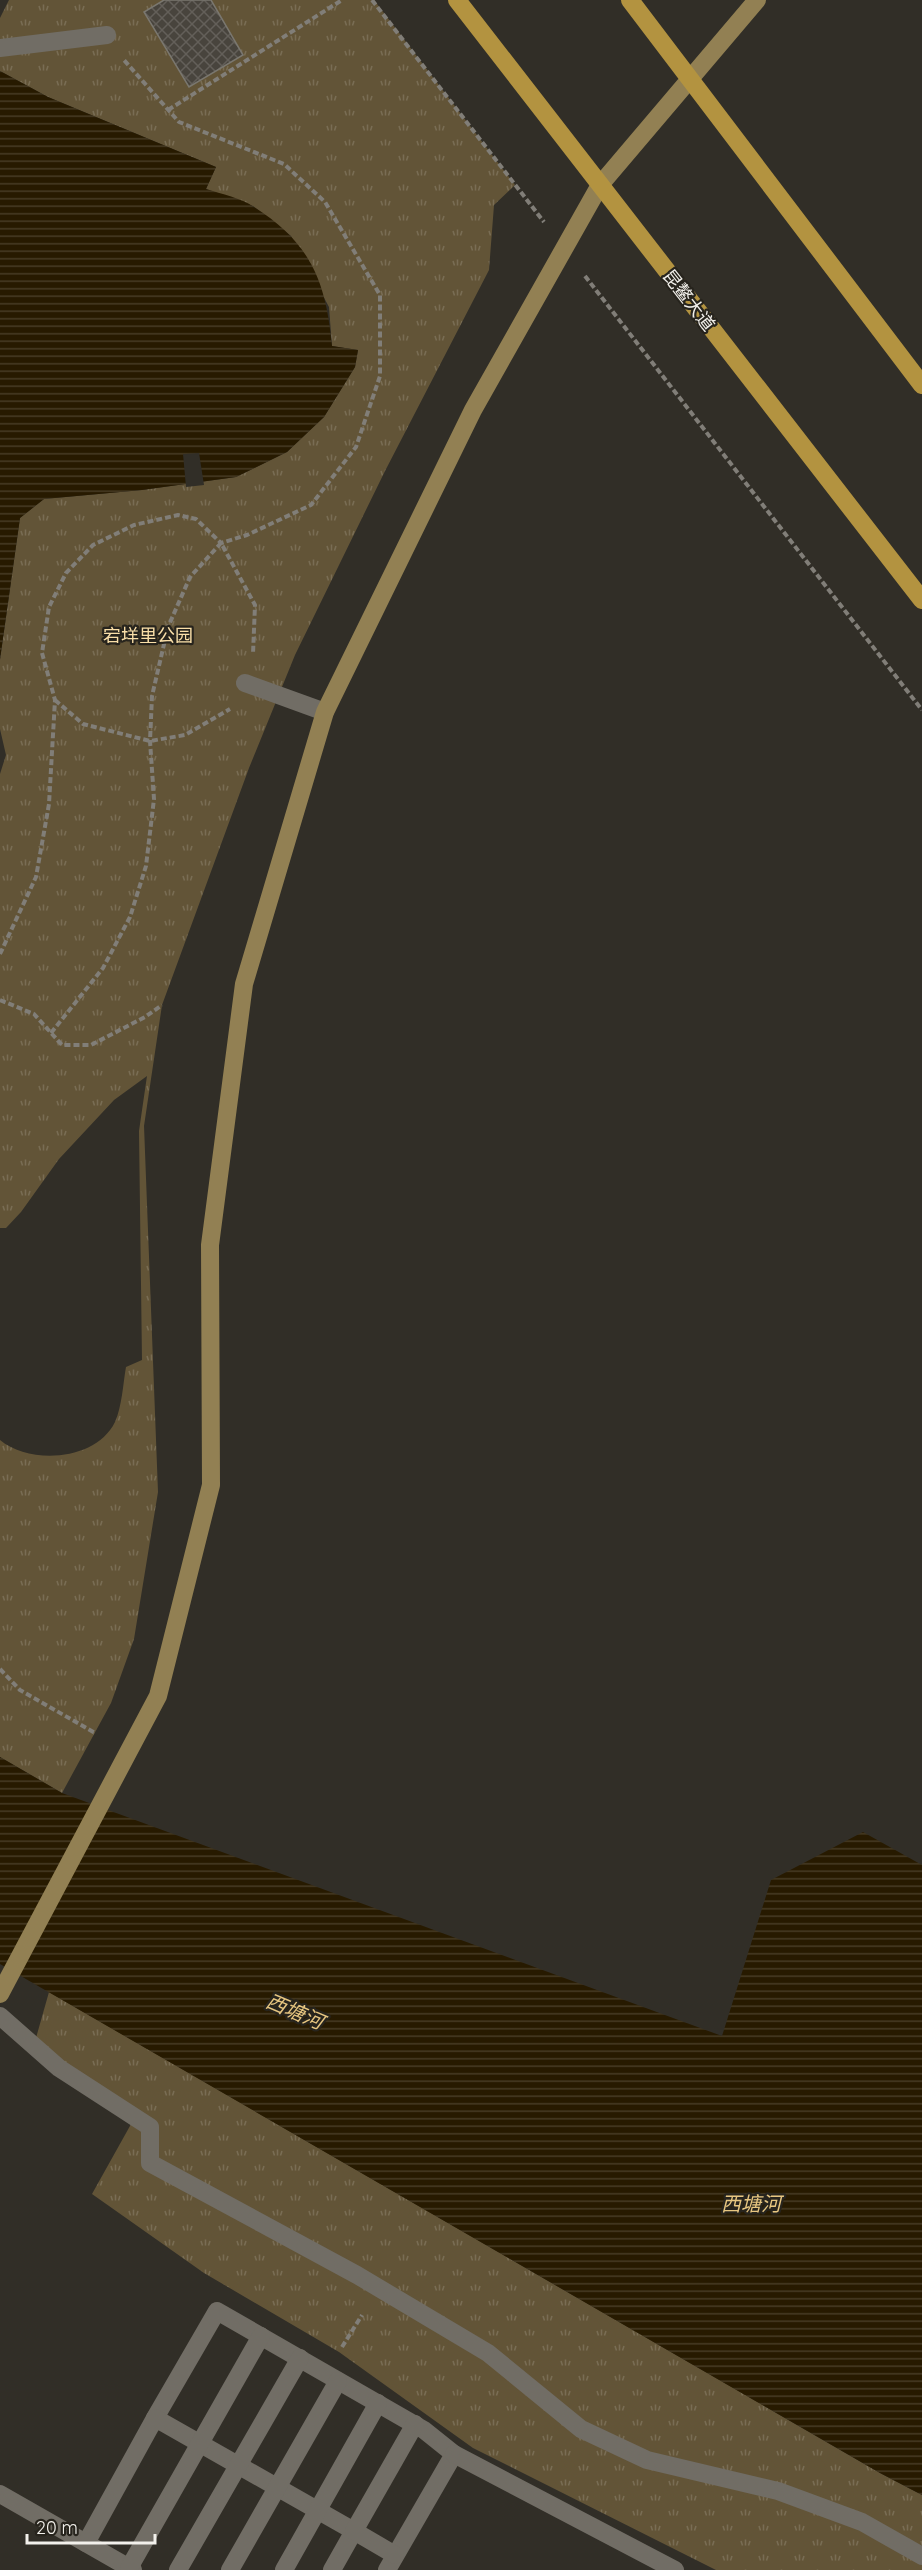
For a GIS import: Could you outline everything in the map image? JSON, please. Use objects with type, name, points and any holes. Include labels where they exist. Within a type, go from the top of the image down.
[{"type":"main road","name":"昆鳌大道","points":[[457,0],[922,600]]},
{"type":"main road","points":[[630,0],[690,76],[922,385]]},
{"type":"street","points":[[0,1994],[158,1696],[212,1485],[210,1245],[244,984],[325,712],[473,410],[600,184],[757,0]]},
{"type":"street","points":[[0,48],[107,34]]},
{"type":"street","points":[[245,682],[325,712]]},
{"type":"street","points":[[0,2016],[59,2068],[150,2127],[150,2163],[380,2288],[488,2353],[580,2429],[647,2460],[778,2491],[862,2522],[922,2556]]},
{"type":"street","points":[[86,2543],[217,2311],[415,2424],[454,2454],[675,2570]]},
{"type":"street","points":[[0,2494],[86,2543],[108,2564],[131,2569],[199,2443],[261,2336]]},
{"type":"street","points":[[178,2570],[300,2358]]},
{"type":"street","points":[[230,2570],[338,2381]]},
{"type":"street","points":[[284,2570],[378,2403]]},
{"type":"street","points":[[155,2418],[354,2531],[391,2563],[454,2454]]},
{"type":"street","points":[[332,2570],[415,2424]]},
{"type":"path","points":[[168,110],[342,0]]},
{"type":"path","points":[[372,0],[922,710]]},
{"type":"path","points":[[51,1033],[103,968],[130,917],[146,866],[154,799],[150,741],[152,696],[168,627],[190,577],[221,543],[246,535],[311,505],[356,447],[380,376],[380,294],[325,202],[284,164],[179,122],[132,72],[107,34]]},
{"type":"path","points":[[0,954],[36,877],[49,804],[55,700],[42,653],[49,608],[66,573],[93,545],[134,525],[178,515],[196,519],[221,543],[255,605],[252,670],[231,708],[185,735],[150,741],[83,724],[55,700]]},
{"type":"path","points":[[0,1000],[34,1014],[62,1045],[91,1045],[145,1017],[162,1005]]},
{"type":"path","points":[[0,1669],[20,1690],[95,1733]]},
{"type":"path","points":[[339,2352],[380,2288]]},
{"type":"green space","name":"宕垟里公园","points":[[9,0],[374,0],[515,185],[494,205],[489,270],[385,471],[295,655],[249,768],[162,1005],[144,1126],[158,1492],[134,1639],[111,1703],[62,1793],[0,1757],[0,1440],[13,1448],[45,1456],[62,1455],[93,1445],[106,1435],[115,1422],[121,1402],[126,1367],[142,1360],[139,1131],[147,1076],[114,1100],[59,1159],[21,1212],[6,1228],[0,1228],[0,774],[6,755],[0,729],[0,660],[20,518],[44,499],[142,490],[236,477],[287,452],[324,417],[355,367],[358,350],[332,346],[329,307],[291,236],[253,206],[206,189],[216,167],[48,97],[0,71],[0,18]]},
{"type":"green space","points":[[49,1992],[880,2473],[922,2495],[922,2570],[716,2570],[473,2448],[339,2352],[204,2273],[92,2194],[135,2117],[34,2045]]},
{"type":"water","points":[[0,71],[48,97],[216,167],[206,189],[249,204],[289,235],[302,250],[320,283],[332,346],[358,350],[355,367],[324,417],[287,452],[236,477],[142,490],[44,499],[20,518],[0,659]]},
{"type":"water","name":"西塘河","points":[[0,1757],[62,1793],[722,2036],[771,1880],[863,1832],[922,1865],[922,2495],[880,2473],[0,1964]]},
{"type":"pier","points":[[199,453],[204,485],[186,487],[183,454]]},
{"type":"building","points":[[164,0],[211,0],[243,55],[189,87],[144,12]]}]
